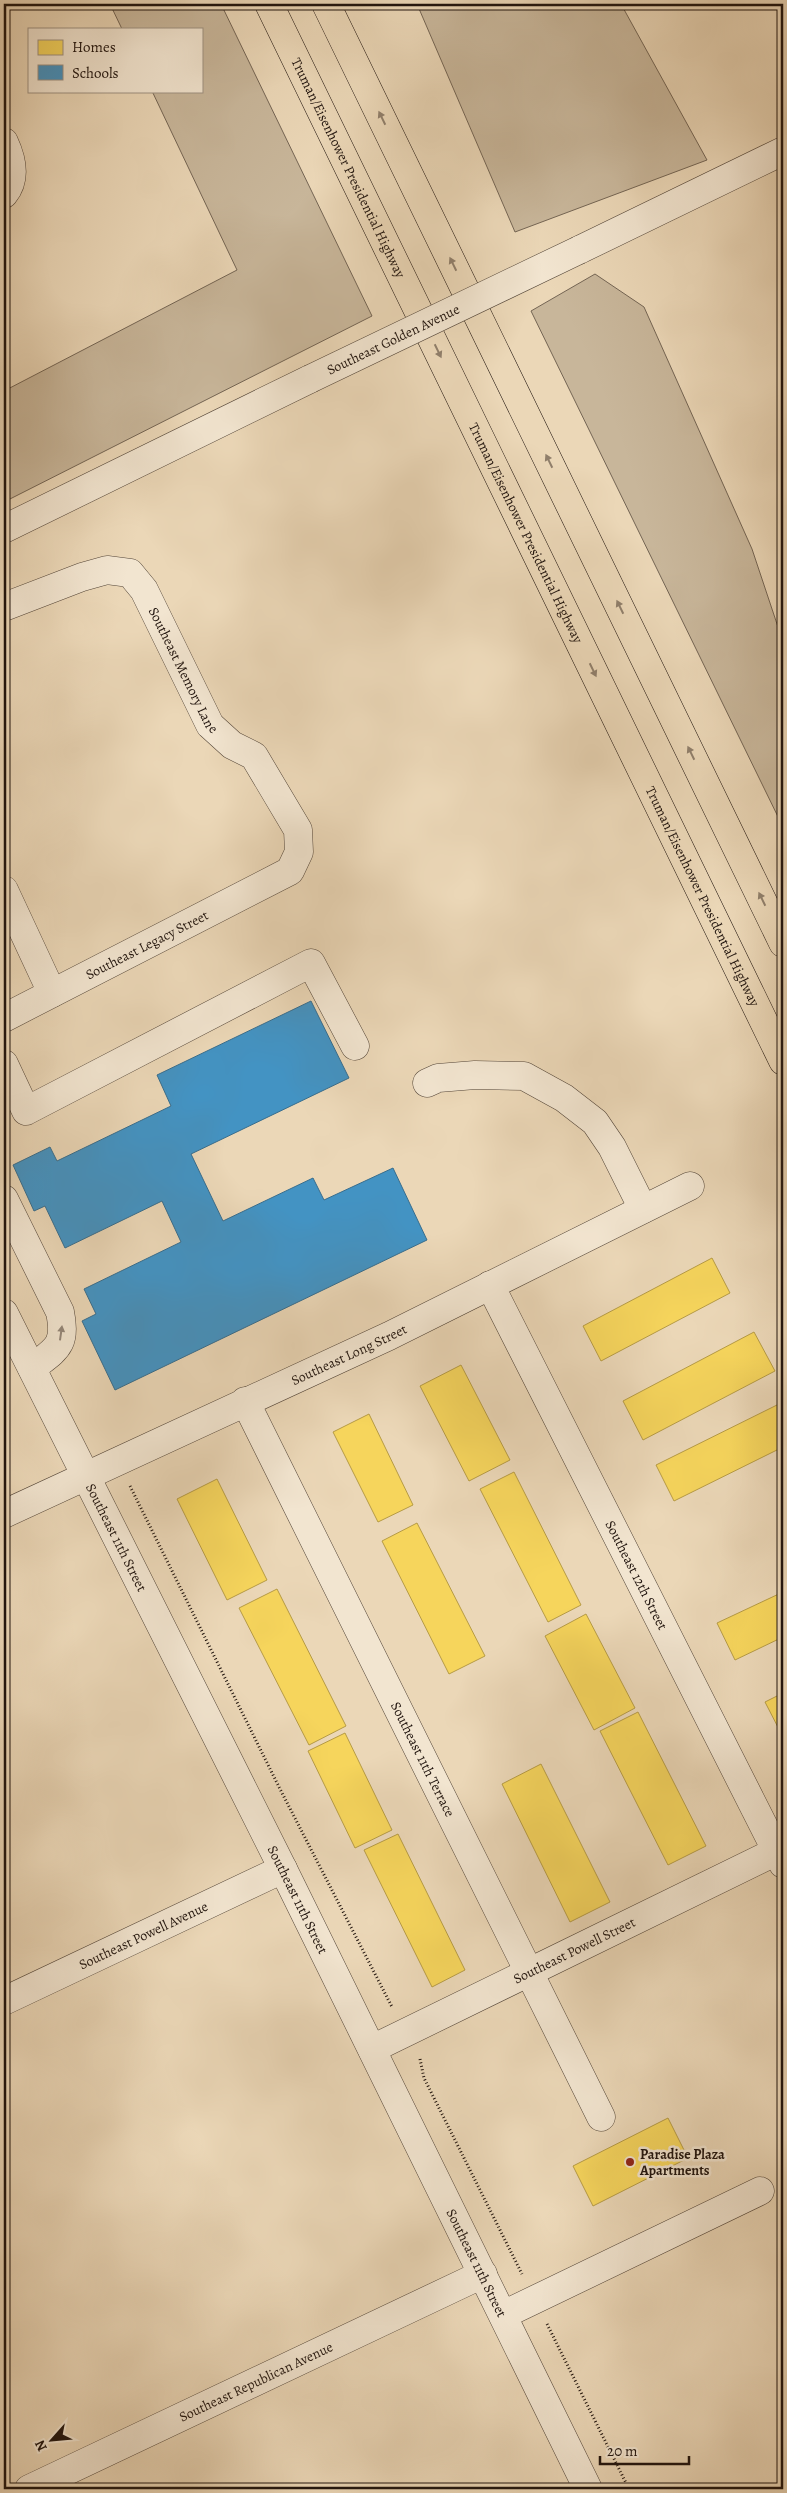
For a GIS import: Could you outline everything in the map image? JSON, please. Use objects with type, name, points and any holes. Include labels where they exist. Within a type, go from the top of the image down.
[{"type":"highway","name":"Truman/Eisenhower Presidential Highway","points":[[269,4],[783,1061]]},
{"type":"highway","points":[[326,4],[783,943]]},
{"type":"highway","points":[[761,1015],[783,1079]]},
{"type":"street","points":[[4,142],[11,162],[12,177],[4,194]]},
{"type":"street","name":"Southeast Golden Avenue","points":[[4,529],[783,152]]},
{"type":"street","name":"Southeast Memory Lane","points":[[4,607],[98,572],[106,570],[130,574],[144,590],[210,725],[232,745],[254,756],[298,830],[299,852],[290,871]]},
{"type":"street","name":"Southeast Legacy Street","points":[[4,1018],[290,871]]},
{"type":"street","points":[[4,890],[52,993]]},
{"type":"street","points":[[4,1064],[26,1111],[311,963],[355,1046]]},
{"type":"street","points":[[427,1083],[438,1078],[475,1075],[524,1076],[564,1098],[596,1122],[612,1147],[643,1209]]},
{"type":"street","name":"Southeast Long Street","points":[[4,1514],[389,1336],[690,1186]]},
{"type":"street","points":[[4,1198],[60,1312],[63,1328],[59,1347],[32,1368]]},
{"type":"street","name":"Southeast 12th Street","points":[[490,1285],[780,1857]]},
{"type":"street","name":"Southeast 11th Street","points":[[4,1313],[283,1868],[588,2489]]},
{"type":"street","name":"Southeast 11th Terrace","points":[[245,1401],[602,2117]]},
{"type":"street","name":"Southeast Powell Street","points":[[372,2049],[529,1972],[780,1857]]},
{"type":"street","name":"Southeast Powell Avenue","points":[[4,2001],[283,1868]]},
{"type":"street","points":[[503,2315],[760,2191]]},
{"type":"street","name":"Southeast Republican Avenue","points":[[29,2489],[483,2274]]},
{"type":"path","points":[[116,1462],[380,1987],[417,2047],[424,2078],[629,2489]]},
{"type":"shaded area","points":[[110,4],[221,4],[372,316],[4,502],[4,391],[237,270],[152,92],[202,92],[202,28],[122,28]]},
{"type":"shaded area","points":[[417,4],[621,4],[707,160],[515,232]]},
{"type":"shaded area","points":[[595,274],[644,307],[752,549],[783,642],[783,827],[531,311]]},
{"type":"building: Homes","points":[[712,1258],[730,1293],[601,1361],[583,1326]]},
{"type":"building: Homes","points":[[754,1332],[775,1371],[643,1440],[623,1401]]},
{"type":"building: Homes","points":[[461,1365],[510,1460],[469,1481],[420,1386]]},
{"type":"building: Homes","points":[[783,1402],[783,1447],[674,1501],[656,1465]]},
{"type":"building: Homes","points":[[369,1414],[413,1505],[378,1522],[333,1432]]},
{"type":"building: Homes","points":[[514,1472],[581,1605],[548,1622],[480,1489]]},
{"type":"building: Homes","points":[[217,1479],[267,1580],[227,1600],[177,1499]]},
{"type":"building: Homes","points":[[417,1523],[485,1656],[449,1674],[382,1541]]},
{"type":"building: Homes","points":[[277,1589],[346,1726],[309,1745],[239,1608]]},
{"type":"building: Homes","points":[[783,1592],[783,1637],[735,1660],[717,1623]]},
{"type":"building: Homes","points":[[586,1614],[635,1708],[594,1730],[545,1636]]},
{"type":"building: Homes","points":[[783,1693],[783,1737],[765,1702]]},
{"type":"building: Homes","points":[[638,1712],[706,1846],[668,1865],[600,1731]]},
{"type":"building: Homes","points":[[345,1733],[392,1830],[355,1848],[308,1751]]},
{"type":"building: Homes","points":[[541,1764],[610,1902],[570,1922],[502,1784]]},
{"type":"building: Homes","points":[[398,1834],[465,1970],[432,1987],[364,1850]]},
{"type":"building: Homes","name":"Paradise Plaza Apartments","points":[[668,2118],[688,2158],[593,2206],[573,2166]]},
{"type":"building: Schools","points":[[311,1001],[349,1078],[191,1154],[223,1221],[313,1178],[324,1200],[393,1168],[427,1240],[115,1390],[82,1321],[96,1314],[84,1289],[181,1242],[162,1201],[65,1248],[45,1206],[34,1211],[13,1165],[50,1147],[57,1161],[171,1106],[157,1075]]},
{"type":"place","name":"Paradise Plaza Apartments","points":[[630,2162]]}]
